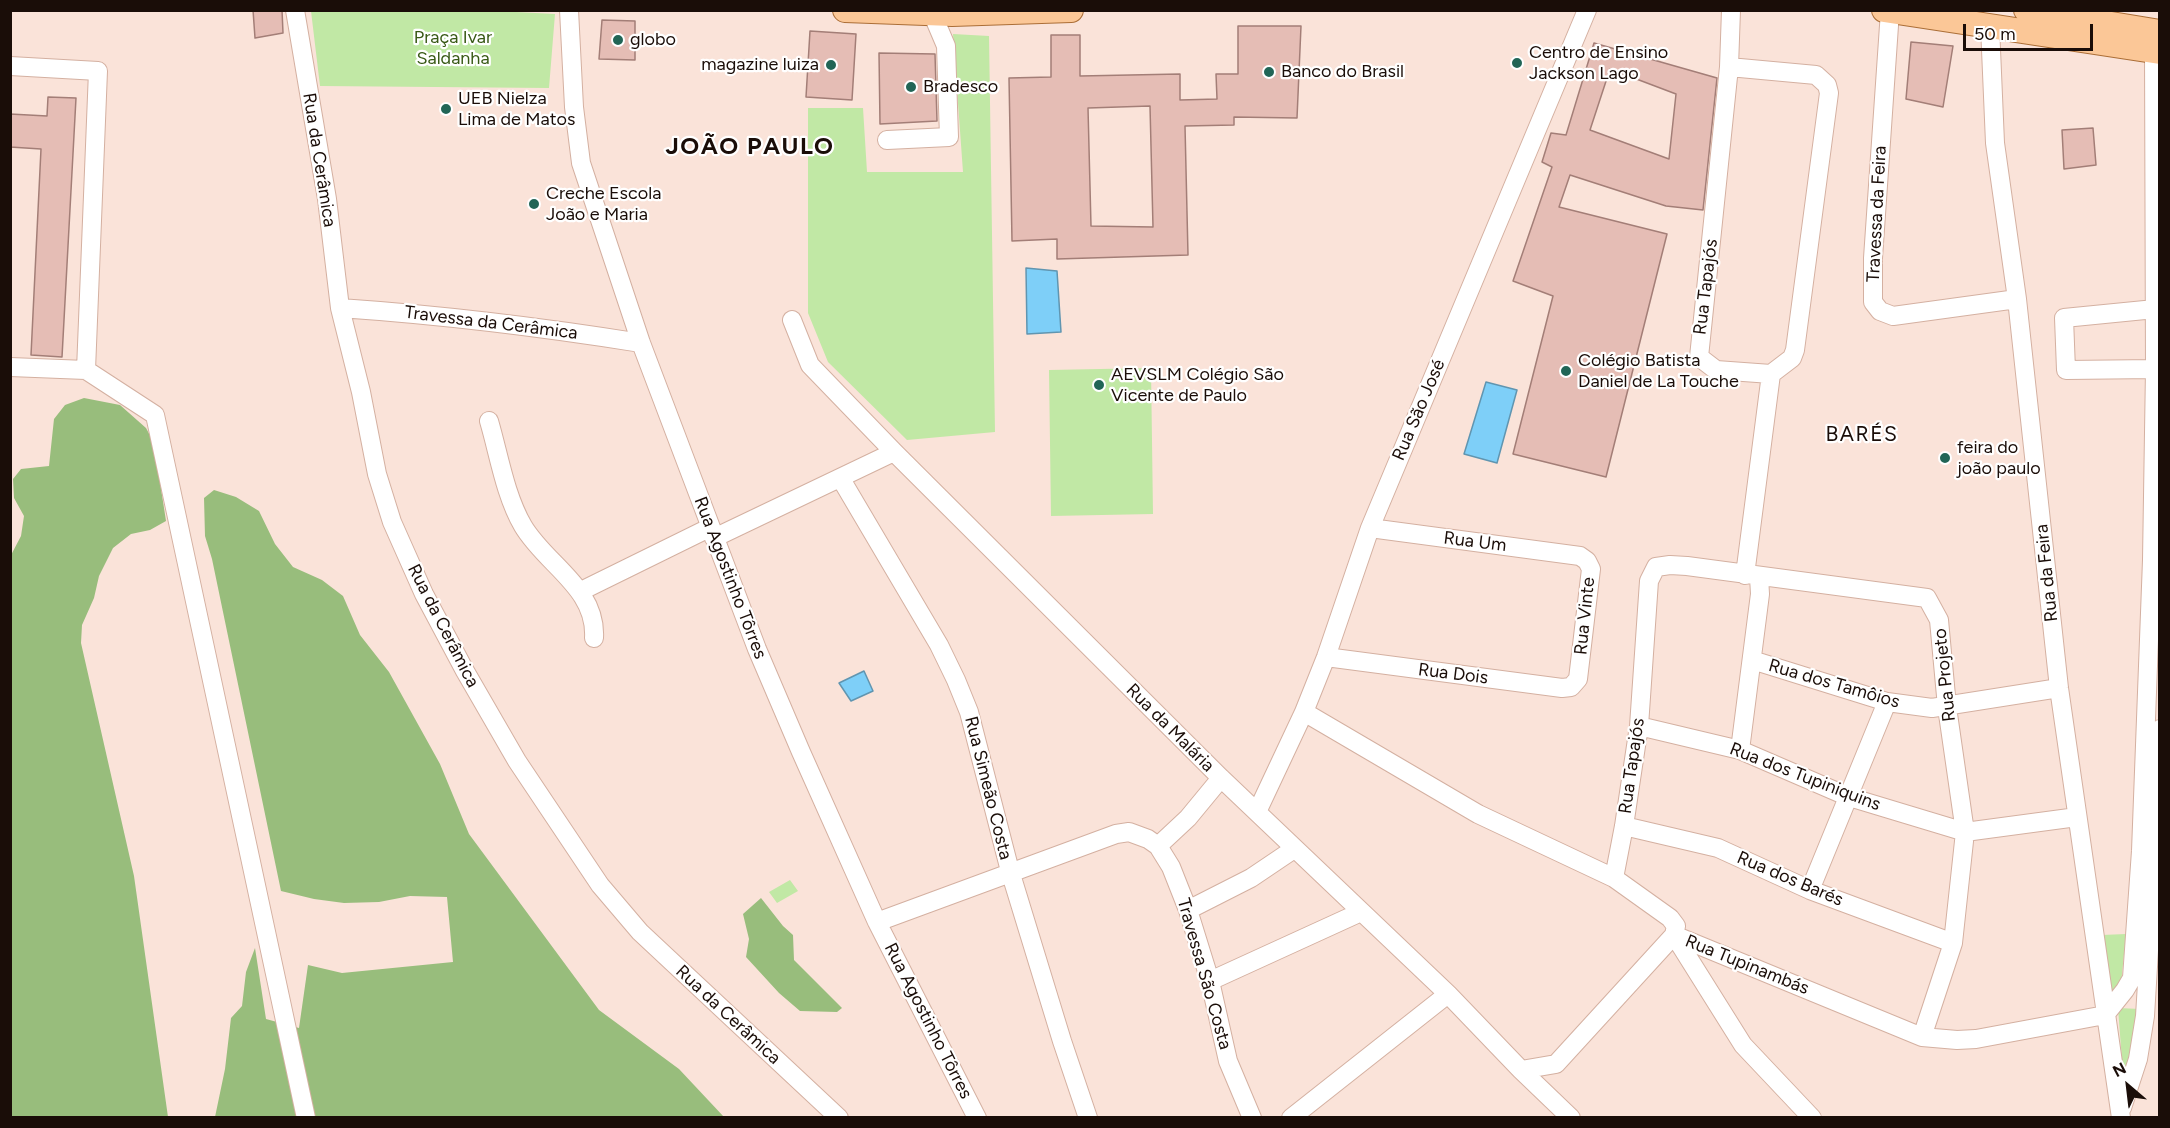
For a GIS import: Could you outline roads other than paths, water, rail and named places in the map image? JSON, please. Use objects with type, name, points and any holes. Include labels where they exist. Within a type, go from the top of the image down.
[{"type":"main road","points":[[845,10],[932,13],[1071,10]]},
{"type":"main road","points":[[1884,10],[1989,26],[2158,45]]},
{"type":"main road","points":[[2026,10],[2158,45]]},
{"type":"street","name":"Rua da Cerâmica","points":[[295,10],[327,199],[340,308],[361,392],[377,474],[392,522],[424,594],[448,641],[517,761],[594,875],[640,932],[839,1118]]},
{"type":"street","name":"Rua Agostinho Tôrres","points":[[569,10],[574,107],[581,163],[641,343],[757,649],[877,922],[977,1118]]},
{"type":"street","name":"Rua São José","points":[[1257,812],[1304,712],[1326,657],[1370,528],[1587,10]]},
{"type":"street","name":"Rua Tapajós","points":[[1731,10],[1729,67],[1699,357],[1716,370],[1771,374]]},
{"type":"street","name":"Travessa da Feira","points":[[1890,11],[1873,258],[1873,302],[1880,311],[1893,316],[2017,299]]},
{"type":"street","points":[[887,140],[949,137],[946,45],[932,13]]},
{"type":"street","name":"Rua da Feira","points":[[1989,26],[1995,143],[2017,299],[2059,687],[2121,1115]]},
{"type":"street","points":[[2121,1115],[2138,1059],[2145,1016],[2151,571],[2149,309],[2158,45]]},
{"type":"street","points":[[10,66],[98,71],[86,370]]},
{"type":"street","points":[[1729,67],[1816,75],[1827,85],[1829,93],[1795,350],[1792,358],[1771,374],[1752,576],[1760,594],[1740,750]]},
{"type":"street","name":"Travessa da Cerâmica","points":[[340,308],[419,313],[530,326],[641,343]]},
{"type":"street","points":[[2149,309],[2064,318],[2066,370],[2150,369]]},
{"type":"street","name":"Rua da Malária","points":[[792,320],[810,365],[894,453],[1221,778],[1448,994],[1571,1118]]},
{"type":"street","points":[[10,367],[86,370],[155,415],[306,1118]]},
{"type":"street","points":[[489,421],[512,500],[523,526],[581,591],[592,613],[595,624],[594,638]]},
{"type":"street","points":[[581,591],[841,479],[894,453]]},
{"type":"street","name":"Rua Simeão Costa","points":[[841,479],[939,645],[969,712],[1010,872],[1088,1118]]},
{"type":"street","name":"Rua Um","points":[[1370,528],[1580,556]]},
{"type":"street","name":"Rua Vinte","points":[[1578,679],[1591,569],[1587,561],[1580,556]]},
{"type":"street","name":"Rua Projeto","points":[[1650,580],[1656,567],[1670,565],[1927,598],[1939,620],[1947,707],[1965,832],[1953,943],[1922,1037]]},
{"type":"street","name":"Rua Tapajós","points":[[1614,878],[1639,726],[1650,580]]},
{"type":"street","name":"Rua Dois","points":[[1326,657],[1563,688],[1571,687],[1578,679]]},
{"type":"street","name":"Rua dos Tamôios","points":[[1752,660],[1887,702],[1932,708],[2059,687]]},
{"type":"street","points":[[1810,890],[1887,702]]},
{"type":"street","name":"Rua Tupinambás","points":[[1304,712],[1478,814],[1614,878],[1670,918],[1676,926],[1674,935],[1922,1037],[1977,1040],[2105,1015]]},
{"type":"street","name":"Rua dos Tupiniquins","points":[[1639,726],[1740,750],[1849,797],[1965,832],[2077,817]]},
{"type":"street","points":[[2105,1015],[2132,978],[2160,729]]},
{"type":"street","points":[[877,922],[1116,834],[1129,832],[1140,835],[1158,846],[1188,818],[1221,778]]},
{"type":"street","name":"Rua dos Barés","points":[[1624,826],[1718,848],[1810,890],[1953,943]]},
{"type":"street","name":"Travessa São Costa","points":[[1158,846],[1171,867],[1188,910],[1209,981],[1228,1060],[1252,1118]]},
{"type":"street","points":[[1188,910],[1251,878],[1294,849]]},
{"type":"street","points":[[1209,981],[1361,912]]},
{"type":"street","points":[[1521,1070],[1556,1064],[1674,935],[1743,1046],[1812,1118]]},
{"type":"street","points":[[1291,1118],[1448,994]]},
{"type":"water","points":[[1026,268],[1057,271],[1061,332],[1027,334]]},
{"type":"water","points":[[1486,382],[1517,390],[1497,463],[1464,454]]},
{"type":"water","points":[[864,671],[873,691],[851,701],[839,683]]},
{"type":"place","name":"globo","points":[[618,40]]},
{"type":"place","name":"Centro de Ensino Jackson Lago","points":[[1517,63]]},
{"type":"place","name":"magazine luiza","points":[[831,65]]},
{"type":"place","name":"Banco do Brasil","points":[[1269,72]]},
{"type":"place","name":"Bradesco","points":[[911,87]]},
{"type":"place","name":"UEB Nielza Lima de Matos","points":[[446,109]]},
{"type":"place","name":"Creche Escola João e Maria","points":[[534,204]]},
{"type":"place","name":"Colégio Batista Daniel de La Touche","points":[[1566,371]]},
{"type":"place","name":"AEVSLM Colégio São Vicente de Paulo","points":[[1099,385]]},
{"type":"place","name":"feira do joão paulo","points":[[1945,458]]},
{"type":"district","name":"JOÃO PAULO","points":[[750,147]]},
{"type":"district","name":"BARÉS","points":[[1862,435]]},
{"type":"park label","name":"Praça Ivar Saldanha","points":[[453,48]]}]
